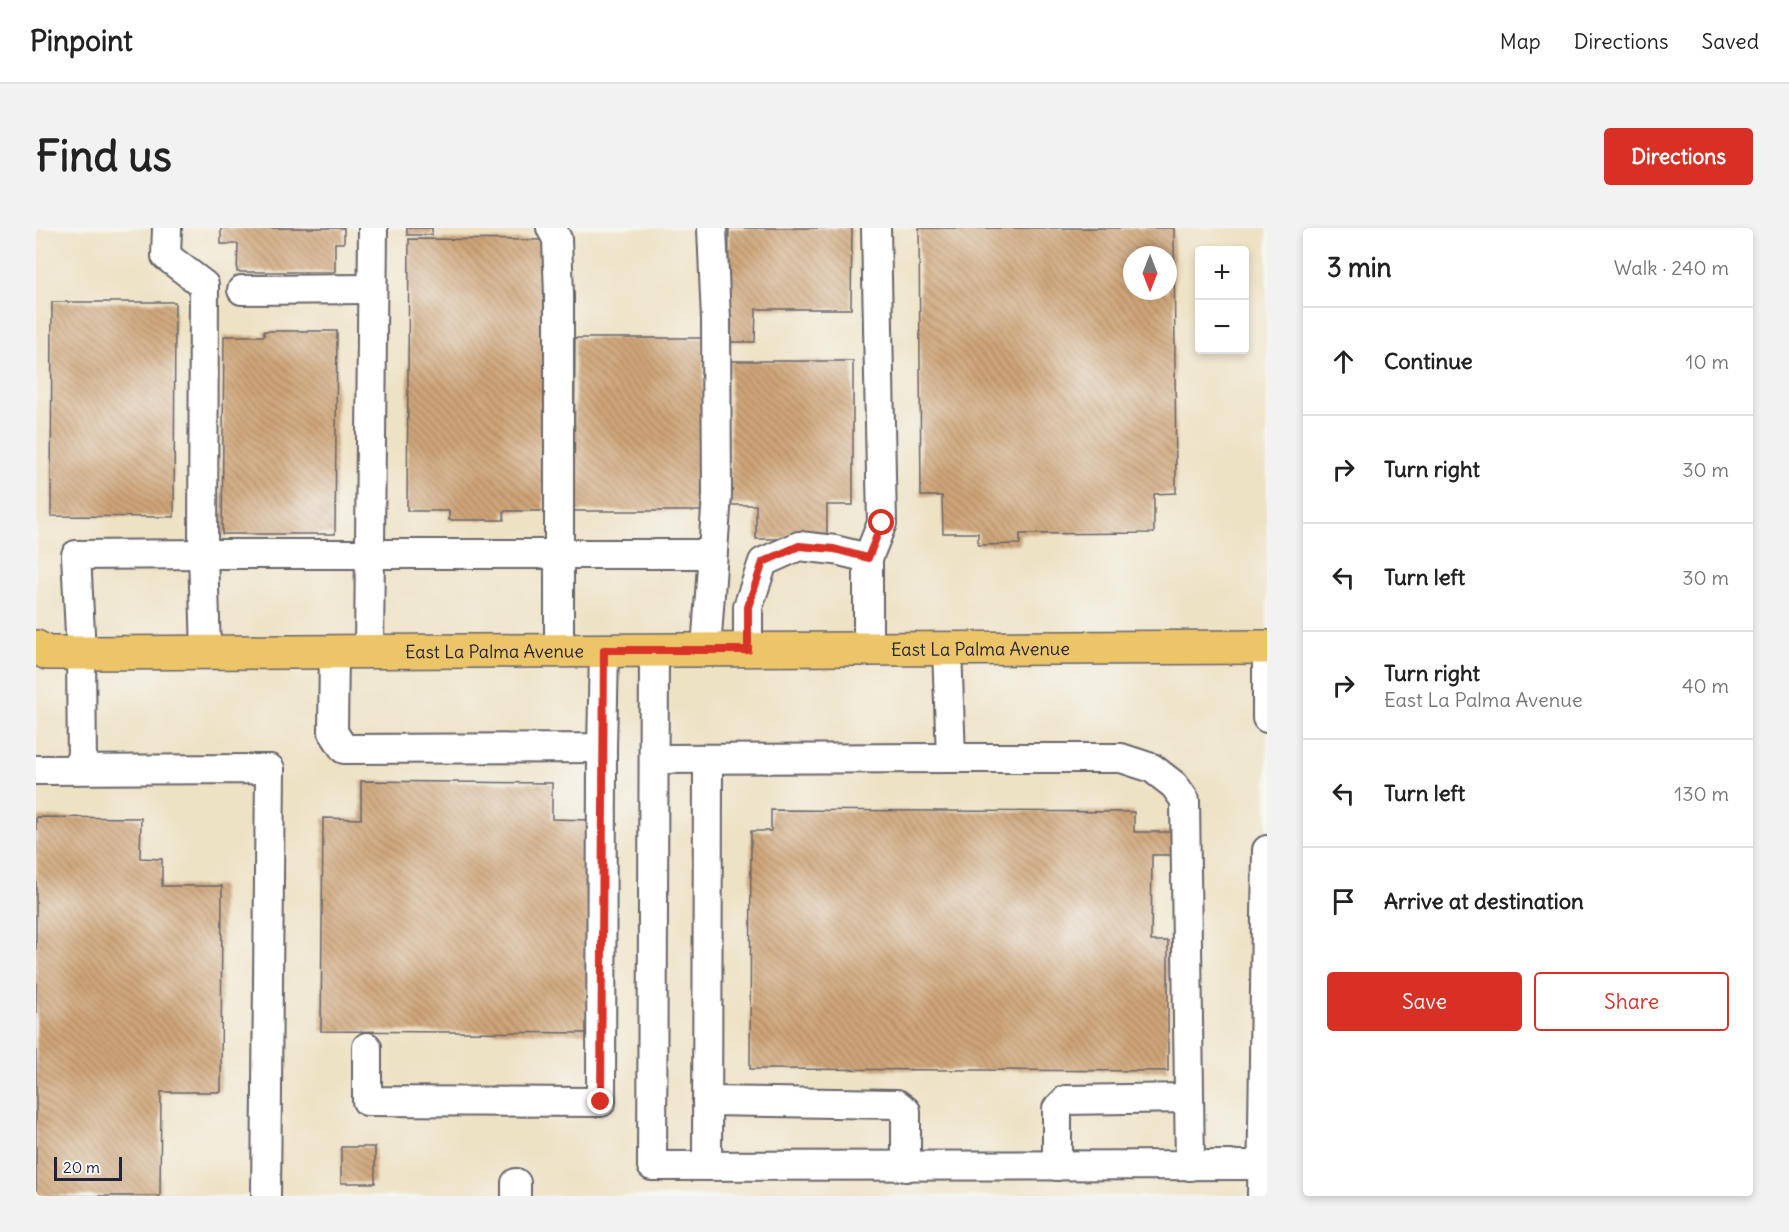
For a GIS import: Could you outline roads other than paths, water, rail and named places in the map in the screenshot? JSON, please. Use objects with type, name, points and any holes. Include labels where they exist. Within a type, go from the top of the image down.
[{"type":"main road","name":"East La Palma Avenue","points":[[40,653],[1267,647]]},
{"type":"street","points":[[167,228],[166,256],[204,285],[203,554],[206,652]]},
{"type":"street","points":[[369,651],[373,228]]},
{"type":"street","points":[[551,228],[557,239],[559,295],[559,650]]},
{"type":"street","points":[[706,650],[711,554],[717,495],[716,320],[712,228]]},
{"type":"street","points":[[867,649],[868,558],[882,523],[876,228]]},
{"type":"street","points":[[242,290],[372,289]]},
{"type":"street","points":[[748,650],[748,607],[763,562],[799,546],[834,549],[868,558]]},
{"type":"street","points":[[81,770],[81,653],[76,555],[711,554]]},
{"type":"street","points":[[1267,647],[1267,718]]},
{"type":"street","points":[[947,648],[951,758]]},
{"type":"street","points":[[367,1047],[368,1101],[601,1102],[604,650]]},
{"type":"street","points":[[654,650],[652,1166],[1262,1165]]},
{"type":"street","points":[[334,651],[333,732],[344,748],[602,748]]},
{"type":"street","points":[[654,759],[1121,758],[1152,768],[1174,785],[1185,800],[1190,1166]]},
{"type":"street","points":[[707,1166],[708,759]]},
{"type":"street","points":[[36,770],[270,770],[266,1196]]},
{"type":"street","points":[[1262,1196],[1265,1129],[1267,850]]},
{"type":"street","points":[[1057,1166],[1057,1109],[1066,1100],[1188,1098]]},
{"type":"street","points":[[707,1101],[897,1104],[906,1111],[906,1167]]}]
